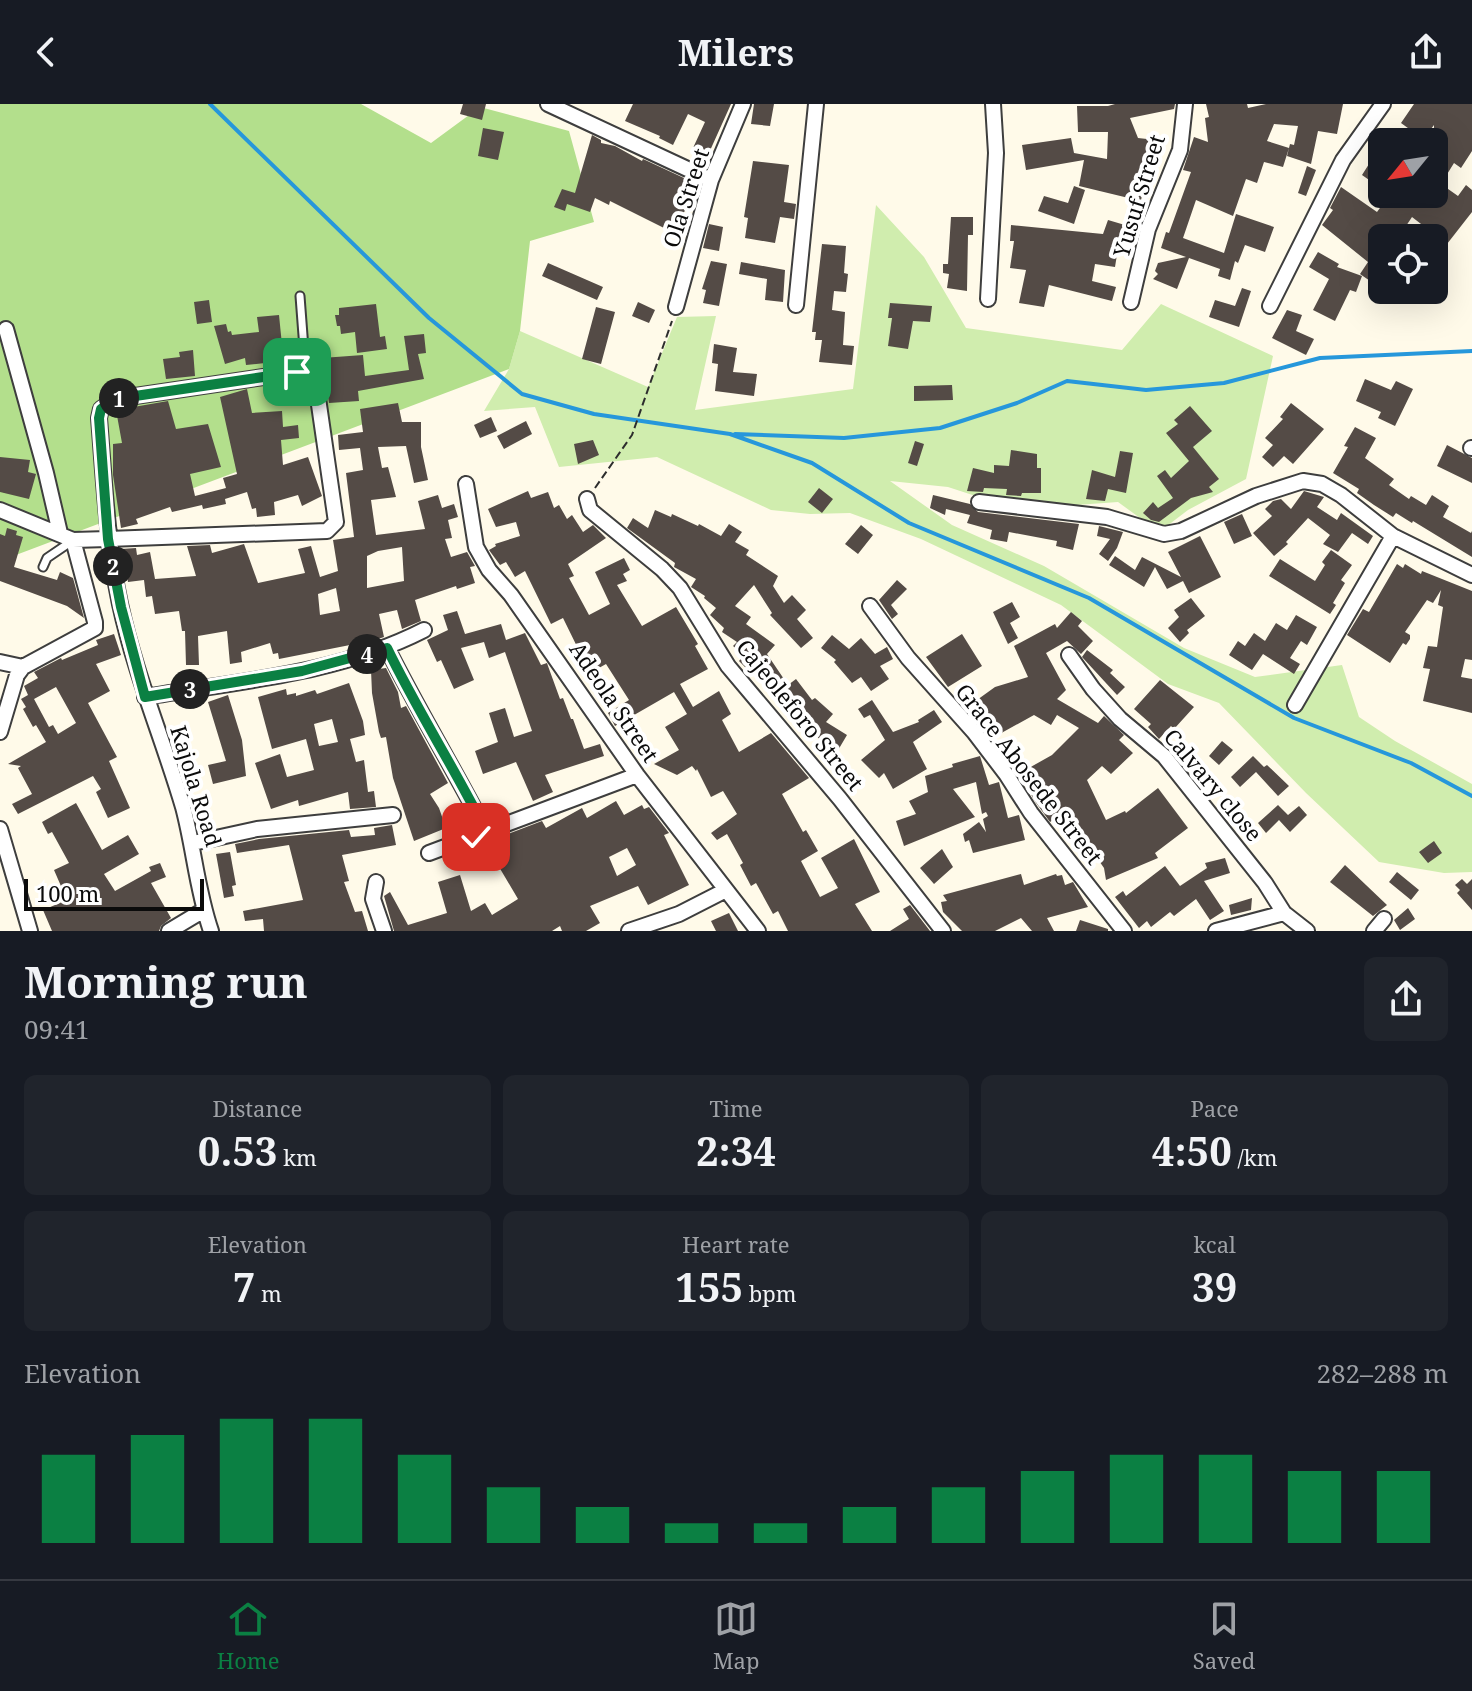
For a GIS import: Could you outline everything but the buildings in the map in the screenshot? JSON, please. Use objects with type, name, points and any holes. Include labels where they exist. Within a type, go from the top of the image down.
[{"type":"street","points":[[548,104],[711,180]]},
{"type":"street","name":"Ola Street","points":[[676,307],[711,180],[743,104]]},
{"type":"street","points":[[796,305],[816,104]]},
{"type":"street","points":[[988,299],[996,153],[993,104]]},
{"type":"street","name":"Yusuf Street","points":[[1131,302],[1148,229],[1180,150],[1185,104]]},
{"type":"street","points":[[1270,306],[1343,160],[1379,105]]},
{"type":"street","points":[[0,732],[17,675],[23,667],[95,628],[46,473],[6,329]]},
{"type":"street","points":[[0,510],[67,536],[108,539],[333,528],[336,522],[317,391],[302,374]]},
{"type":"street","name":"Kajola Road","points":[[211,931],[204,910],[193,843],[145,697],[121,607],[108,539],[99,418],[101,409],[115,399],[302,374]]},
{"type":"street","points":[[979,502],[1107,517],[1164,534],[1181,531],[1256,496],[1303,481],[1322,484],[1393,536],[1472,575]]},
{"type":"street","name":"Adeola Street","points":[[466,484],[476,547],[489,570],[541,635],[637,775],[758,931]]},
{"type":"street","name":"Cajeoleforo Street","points":[[587,499],[590,510],[662,569],[680,588],[728,666],[840,799],[943,931]]},
{"type":"street","points":[[1295,705],[1393,536]]},
{"type":"street","name":"Grace Abosede Street","points":[[870,606],[908,658],[974,732],[1031,813],[1124,931]]},
{"type":"street","points":[[145,697],[302,671],[387,648],[424,630]]},
{"type":"street","points":[[387,648],[486,831]]},
{"type":"street","name":"Calvary close","points":[[1069,655],[1093,689],[1120,719],[1164,756],[1265,883],[1284,913]]},
{"type":"street","points":[[0,662],[23,667]]},
{"type":"street","points":[[429,853],[637,775]]},
{"type":"street","points":[[193,843],[257,829],[393,815]]},
{"type":"street","points":[[0,829],[30,931]]},
{"type":"street","points":[[376,882],[373,899],[384,931]]},
{"type":"street","points":[[629,931],[679,914],[726,890]]},
{"type":"street","points":[[169,931],[204,910]]},
{"type":"street","points":[[1216,931],[1284,913],[1307,931]]},
{"type":"street","points":[[1374,931],[1384,919]]},
{"type":"lane","points":[[300,296],[302,374]]},
{"type":"lane","points":[[43,567],[67,536]]},
{"type":"path","points":[[587,499],[632,435],[676,307]]},
{"type":"green space","points":[[0,104],[361,104],[431,143],[480,107],[569,131],[594,222],[530,241],[520,331],[509,369],[0,561]]},
{"type":"green space","points":[[876,205],[924,257],[966,328],[1122,350],[1161,304],[1273,356],[1246,479],[1188,510],[1167,526],[1151,526],[1118,502],[1048,507],[994,502],[948,487],[890,481],[952,525],[1044,566],[1184,648],[1255,677],[1342,665],[1359,717],[1472,784],[1472,872],[1444,873],[1379,862],[1306,793],[1219,703],[1168,684],[1061,605],[921,539],[850,513],[810,514],[771,510],[657,457],[559,467],[535,407],[484,411],[509,369],[520,331],[648,387],[677,317],[716,316],[695,410],[853,389]]},
{"type":"waterway","points":[[210,104],[429,318],[522,394],[594,414],[730,434],[812,463],[909,523],[1089,598],[1294,718],[1411,763],[1472,796]]},
{"type":"waterway","points":[[735,434],[844,438],[940,428],[1017,403],[1067,381],[1146,390],[1224,383],[1320,358],[1472,351]]},
{"type":"route","points":[[297,372],[115,399],[101,409],[99,418],[108,539],[121,607],[145,697],[302,671],[387,648],[486,831],[476,837]]}]
